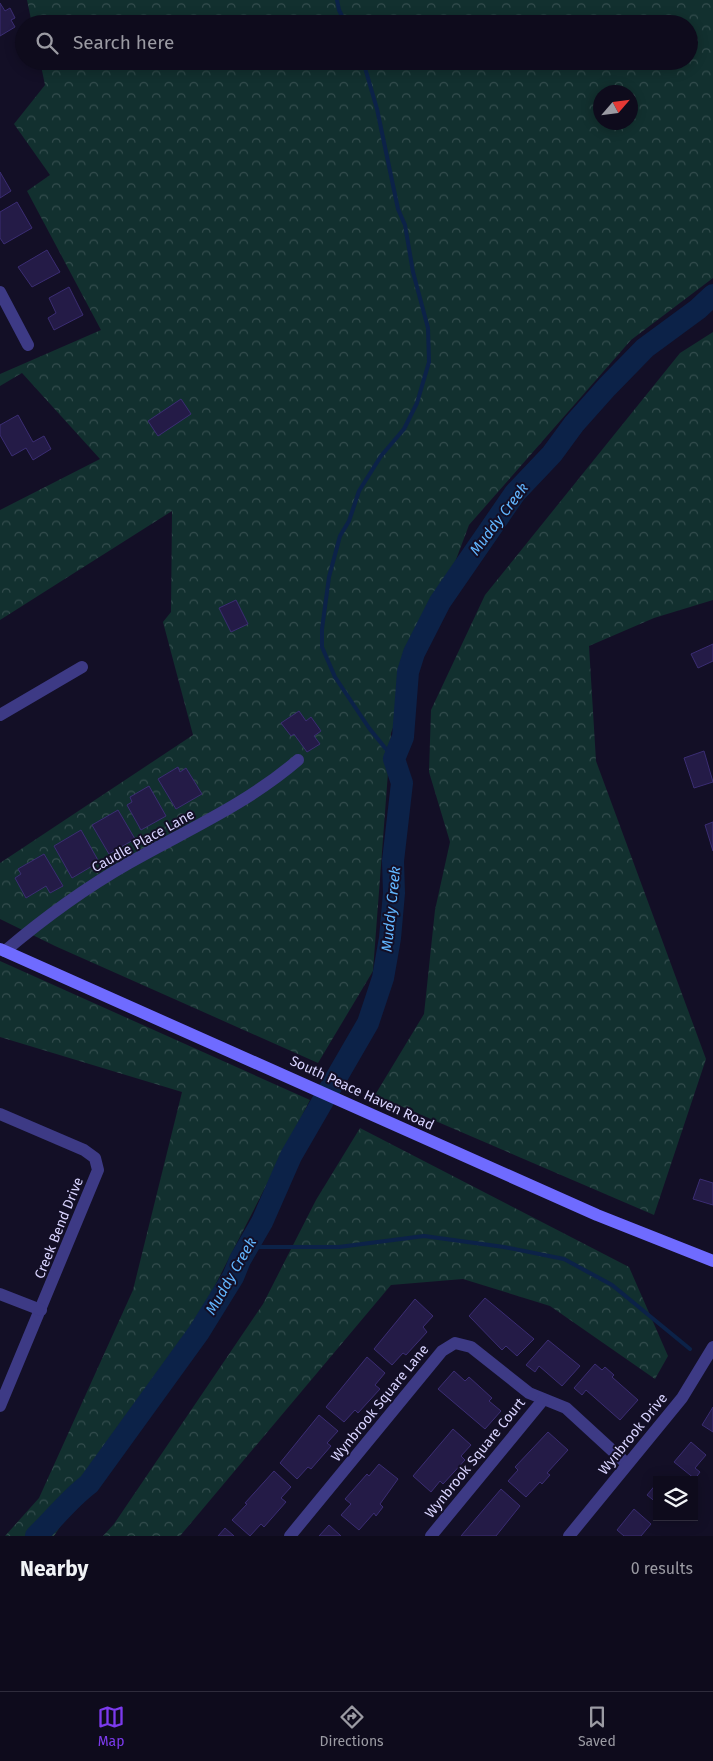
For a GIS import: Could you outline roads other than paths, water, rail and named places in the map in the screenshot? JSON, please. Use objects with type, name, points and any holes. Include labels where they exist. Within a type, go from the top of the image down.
[{"type":"main road","name":"South Peace Haven Road","points":[[3,950],[597,1215],[713,1261]]},
{"type":"street","points":[[0,292],[28,345]]},
{"type":"street","points":[[0,715],[82,667]]},
{"type":"street","name":"Caudle Place Lane","points":[[3,950],[50,915],[129,863],[220,815],[278,777],[298,760]]},
{"type":"street","name":"Creek Bend Drive","points":[[0,1115],[84,1150],[95,1158],[98,1164],[96,1176],[0,1406]]},
{"type":"street","points":[[0,1294],[41,1310]]},
{"type":"street","name":"Wynbrook Square Lane","points":[[290,1536],[448,1346],[455,1344],[471,1347],[518,1385],[543,1400],[566,1408],[627,1464]]},
{"type":"street","name":"Wynbrook Drive","points":[[569,1536],[682,1398],[713,1347]]},
{"type":"street","name":"Wynbrook Square Court","points":[[431,1536],[543,1400]]},
{"type":"waterway","points":[[337,0],[342,15]]},
{"type":"waterway","points":[[366,70],[377,109],[398,209],[405,225],[413,272],[428,328],[429,362],[417,403],[404,429],[381,456],[359,491],[349,521],[340,536],[329,577],[322,629],[322,647],[335,677],[369,728],[394,759]]},
{"type":"waterway","name":"Muddy Creek","points":[[36,1536],[89,1484],[199,1332],[233,1277],[240,1260],[262,1222],[291,1156],[368,1023],[383,978],[390,938],[394,893],[393,861],[402,783],[394,759],[403,737],[408,672],[414,653],[440,602],[515,493],[552,454],[574,424],[645,348],[698,309],[713,295]]},
{"type":"waterway","points":[[248,1247],[339,1247],[424,1236],[504,1247],[564,1259],[612,1285],[690,1349]]}]
